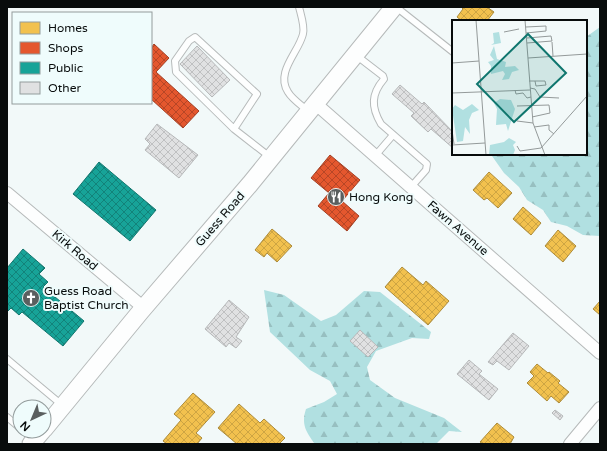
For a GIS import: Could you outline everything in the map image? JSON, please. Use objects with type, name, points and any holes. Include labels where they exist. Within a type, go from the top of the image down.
[{"type":"main road","name":"Guess Road","points":[[52,417],[271,158],[395,7]]},
{"type":"street","name":"Fawn Avenue","points":[[312,108],[375,156],[600,353]]},
{"type":"street","name":"Kirk Road","points":[[7,193],[144,308]]},
{"type":"street","points":[[570,444],[600,408]]},
{"type":"lane","points":[[299,7],[304,33],[288,65],[284,82],[287,91],[312,108]]},
{"type":"lane","points":[[395,7],[452,51]]},
{"type":"lane","points":[[234,129],[256,94],[195,37],[188,41],[175,61],[176,72],[234,129],[271,158]]},
{"type":"lane","points":[[356,54],[383,76],[384,80],[377,87],[372,101],[376,115],[381,124],[427,164],[426,170],[411,187]]},
{"type":"lane","points":[[375,156],[393,135]]},
{"type":"lane","points":[[7,359],[63,406]]},
{"type":"green space","points":[[600,27],[600,236],[583,235],[567,226],[551,222],[543,210],[527,200],[519,187],[504,173],[492,156],[587,155],[587,36]]},
{"type":"green space","points":[[264,290],[284,295],[321,321],[336,315],[364,291],[380,292],[431,332],[429,339],[412,338],[376,351],[367,367],[370,380],[395,398],[444,418],[462,432],[449,431],[436,444],[315,444],[305,428],[304,419],[306,409],[324,402],[337,394],[330,381],[310,370],[270,332]]},
{"type":"building: Homes","points":[[461,7],[487,7],[494,12],[488,20],[461,20],[457,17],[463,9]]},
{"type":"building: Homes","points":[[489,172],[512,193],[498,208],[487,198],[484,200],[473,190]]},
{"type":"building: Homes","points":[[523,207],[541,223],[531,235],[513,219]]},
{"type":"building: Homes","points":[[272,229],[292,246],[277,262],[267,253],[264,257],[255,250]]},
{"type":"building: Homes","points":[[558,230],[576,246],[563,262],[545,246]]},
{"type":"building: Homes","points":[[402,267],[423,285],[426,281],[449,301],[428,325],[385,287]]},
{"type":"building: Homes","points":[[600,301],[600,315],[593,309]]},
{"type":"building: Homes","points":[[537,364],[560,381],[558,383],[569,392],[559,403],[551,396],[547,401],[527,383],[534,376],[530,372]]},
{"type":"building: Homes","points":[[193,393],[215,412],[196,433],[202,438],[197,444],[167,444],[163,441],[181,420],[174,414]]},
{"type":"building: Homes","points":[[239,404],[260,423],[264,419],[285,438],[279,444],[248,444],[246,442],[244,444],[237,444],[218,428]]},
{"type":"building: Homes","points":[[497,423],[514,437],[510,444],[483,444],[480,442]]},
{"type":"building: Shops","points":[[154,44],[169,58],[156,72],[199,111],[183,128],[152,100],[152,47]]},
{"type":"building: Shops","name":"Hong Kong","points":[[330,155],[360,180],[342,201],[359,216],[347,231],[318,206],[329,193],[311,178]]},
{"type":"building: Public","points":[[99,162],[156,210],[130,241],[73,194]]},
{"type":"building: Public","name":"Guess Road Baptist Church","points":[[23,249],[45,268],[39,274],[48,282],[43,287],[84,321],[63,346],[22,312],[19,315],[11,308],[7,312],[7,268]]},
{"type":"building: Other","points":[[197,46],[230,80],[212,97],[180,64]]},
{"type":"building: Other","points":[[400,85],[422,104],[424,102],[452,131],[452,147],[431,129],[428,132],[411,116],[414,113],[392,94]]},
{"type":"building: Other","points":[[157,124],[198,155],[179,178],[145,150],[150,144],[145,139]]},
{"type":"building: Other","points":[[229,300],[249,317],[236,337],[242,341],[236,348],[229,343],[226,347],[205,329]]},
{"type":"building: Other","points":[[360,330],[378,347],[368,357],[350,341]]},
{"type":"building: Other","points":[[513,333],[529,346],[509,370],[497,361],[493,365],[488,362]]},
{"type":"building: Other","points":[[469,360],[482,371],[479,374],[498,389],[489,400],[457,374]]},
{"type":"building: Other","points":[[555,410],[563,416],[560,420],[552,413]]},
{"type":"place","name":"Hong Kong","points":[[336,197]]},
{"type":"place","name":"Guess Road Baptist Church","points":[[31,298]]}]
